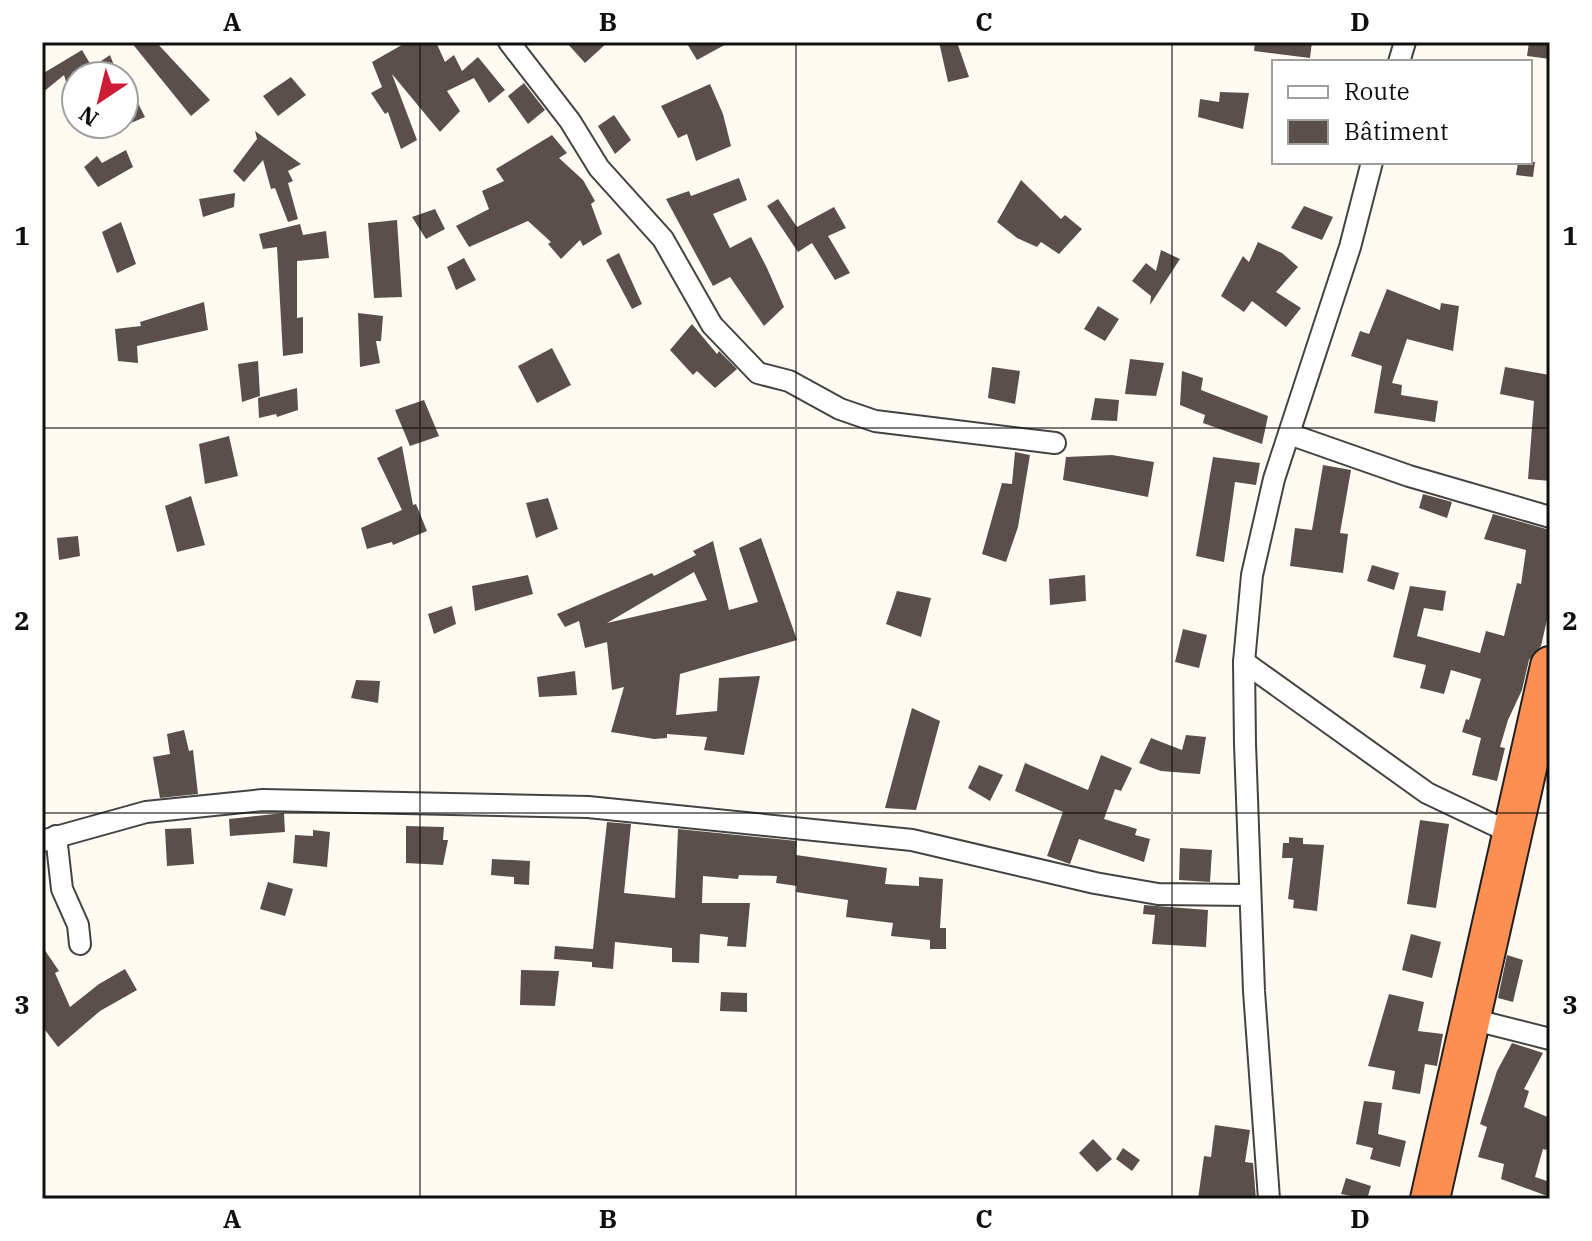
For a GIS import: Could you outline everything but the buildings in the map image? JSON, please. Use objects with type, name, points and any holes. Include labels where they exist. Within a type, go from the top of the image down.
[{"type":"highway","points":[[1430,1199],[1550,666]]},
{"type":"street","points":[[509,42],[570,121],[599,168],[663,239],[712,325],[758,373],[789,381],[840,409],[875,421],[1055,443]]},
{"type":"street","points":[[1269,1199],[1250,895],[1244,662],[1259,534],[1292,435],[1371,164]]},
{"type":"street","points":[[1292,435],[1409,476],[1550,517]]},
{"type":"street","points":[[1244,662],[1427,793],[1513,834]]},
{"type":"street","points":[[80,944],[78,925],[62,889],[49,838],[146,812],[278,799],[588,807],[912,840],[1095,883],[1158,894],[1250,895]]},
{"type":"street","points":[[1471,1019],[1550,1039]]}]
